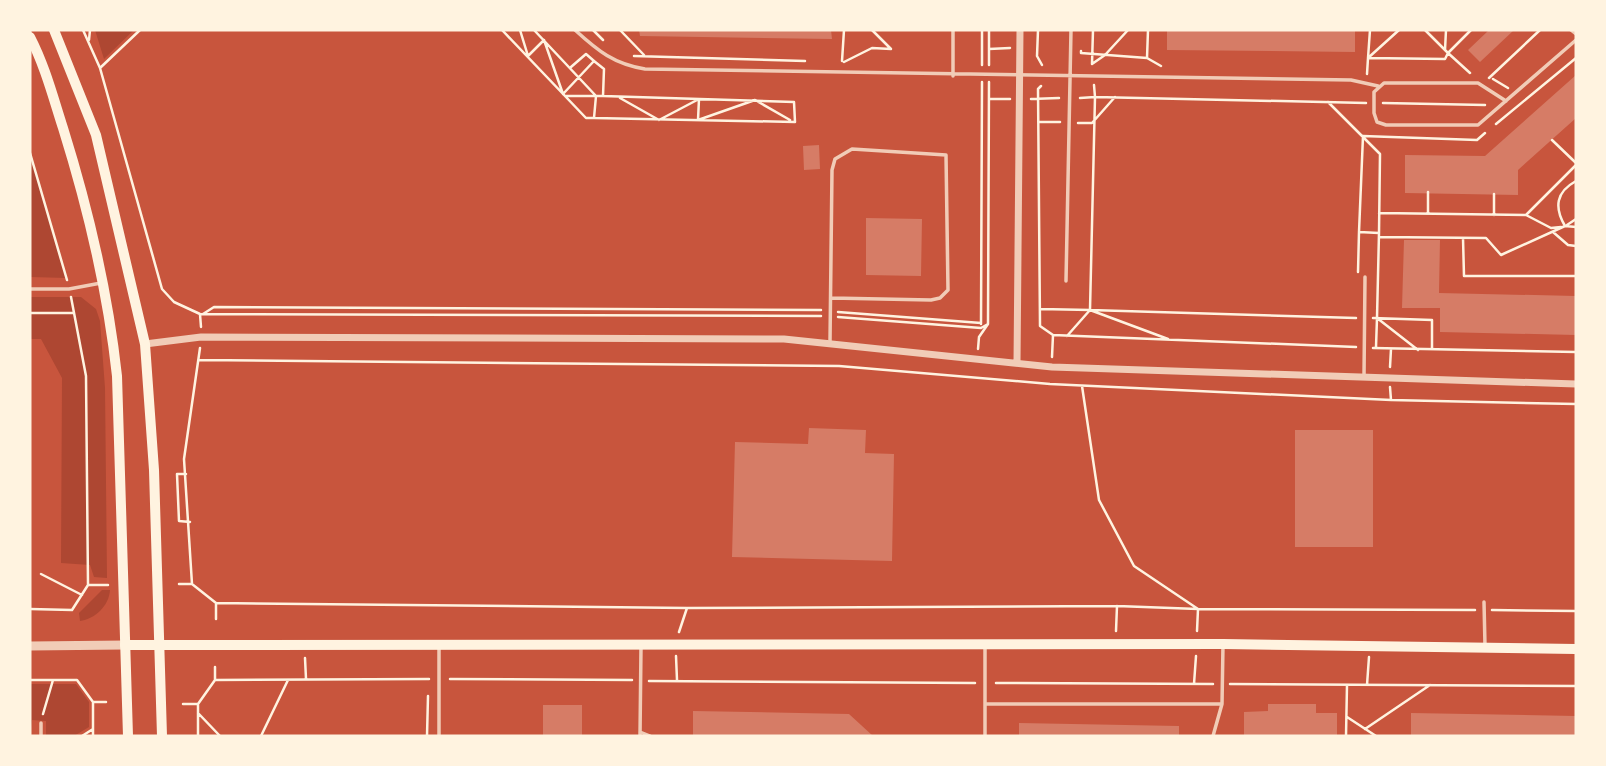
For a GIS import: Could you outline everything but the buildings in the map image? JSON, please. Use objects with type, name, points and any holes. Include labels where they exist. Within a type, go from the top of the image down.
[{"type":"main road","points":[[54,30],[96,135],[145,344],[154,470],[162,736]]},
{"type":"main road","points":[[30,37],[39,55],[70,150],[111,325],[117,376],[128,736]]},
{"type":"main road","points":[[125,645],[1223,644],[1576,649]]},
{"type":"street","points":[[1017,363],[1020,30]]},
{"type":"street","points":[[145,344],[215,337],[784,339],[1052,367],[1576,384]]},
{"type":"street","points":[[30,646],[125,645]]},
{"type":"lane","points":[[575,30],[601,54],[623,65],[645,69],[953,76],[1351,80],[1378,86],[1384,83],[1478,83],[1506,101]]},
{"type":"lane","points":[[953,30],[953,76]]},
{"type":"lane","points":[[1066,281],[1071,30]]},
{"type":"lane","points":[[1572,30],[1576,34]]},
{"type":"lane","points":[[1378,86],[1374,103],[1377,122],[1385,125],[1478,125],[1576,40]]},
{"type":"lane","points":[[830,344],[832,170],[835,159],[852,149],[946,155],[948,290],[940,298],[931,300],[831,298]]},
{"type":"lane","points":[[1364,378],[1365,277]]},
{"type":"lane","points":[[30,289],[69,289],[102,282]]},
{"type":"lane","points":[[1484,602],[1485,648]]},
{"type":"lane","points":[[439,736],[440,643]]},
{"type":"lane","points":[[641,643],[640,734],[650,736]]},
{"type":"lane","points":[[985,644],[985,736]]},
{"type":"lane","points":[[1213,736],[1222,704],[1223,644]]},
{"type":"lane","points":[[985,704],[1222,704]]},
{"type":"lane","points":[[41,723],[41,736]]},
{"type":"path","points":[[83,30],[100,68],[162,289],[174,302],[203,314],[831,314]]},
{"type":"path","points":[[89,44],[90,30]]},
{"type":"path","points":[[100,68],[140,30]]},
{"type":"path","points":[[502,30],[586,118],[793,122]]},
{"type":"path","points":[[520,30],[527,56]]},
{"type":"path","points":[[534,30],[596,96],[594,118]]},
{"type":"path","points":[[593,30],[607,44]]},
{"type":"path","points":[[620,30],[645,56]]},
{"type":"path","points":[[844,30],[842,62],[872,48],[891,49],[872,30]]},
{"type":"path","points":[[981,325],[982,30]]},
{"type":"path","points":[[203,314],[214,307],[831,314],[988,324],[989,30]]},
{"type":"path","points":[[1038,30],[1037,56],[1047,77],[1038,89],[1040,326],[1053,335],[1364,348],[1576,352]]},
{"type":"path","points":[[1093,30],[1092,64],[1105,55],[1128,30]]},
{"type":"path","points":[[1082,42],[1082,53],[1147,58],[1148,30]]},
{"type":"path","points":[[1368,58],[1370,30]]},
{"type":"path","points":[[1368,58],[1399,30]]},
{"type":"path","points":[[1425,30],[1473,76]]},
{"type":"path","points":[[1368,58],[1445,59],[1446,30]]},
{"type":"path","points":[[1446,52],[1471,30]]},
{"type":"path","points":[[1490,78],[1540,30]]},
{"type":"path","points":[[527,56],[544,40]]},
{"type":"path","points":[[544,40],[564,95]]},
{"type":"path","points":[[570,68],[586,54],[604,69],[603,96]]},
{"type":"path","points":[[634,56],[815,61]]},
{"type":"path","points":[[1363,136],[1477,140],[1576,58]]},
{"type":"path","points":[[564,95],[594,61]]},
{"type":"path","points":[[1095,97],[1492,105],[1509,89],[1490,78],[1481,77]]},
{"type":"path","points":[[1067,336],[1090,310],[1095,97],[1093,78]]},
{"type":"path","points":[[564,95],[794,102],[793,122]]},
{"type":"path","points":[[617,96],[659,120]]},
{"type":"path","points":[[1039,122],[1094,121],[1115,97]]},
{"type":"path","points":[[659,120],[699,99]]},
{"type":"path","points":[[698,120],[699,99]]},
{"type":"path","points":[[698,120],[755,100],[793,122]]},
{"type":"path","points":[[1328,102],[1380,154],[1379,235],[1486,238],[1502,255],[1576,219]]},
{"type":"path","points":[[1360,232],[1363,136]]},
{"type":"path","points":[[1525,215],[1576,164],[1552,140]]},
{"type":"path","points":[[30,152],[69,289],[86,376],[88,585],[72,610],[30,610]]},
{"type":"path","points":[[1565,226],[1560,216],[1558,198],[1564,188],[1576,181]]},
{"type":"path","points":[[1428,192],[1428,214]]},
{"type":"path","points":[[1494,194],[1494,215]]},
{"type":"path","points":[[1379,213],[1525,215],[1551,228],[1576,227]]},
{"type":"path","points":[[1553,232],[1569,245],[1576,246]]},
{"type":"path","points":[[1464,238],[1464,276],[1576,276]]},
{"type":"path","points":[[1040,309],[1432,320],[1432,350]]},
{"type":"path","points":[[1090,310],[1172,340]]},
{"type":"path","points":[[30,313],[74,313]]},
{"type":"path","points":[[1376,348],[1377,318]]},
{"type":"path","points":[[1377,318],[1418,349]]},
{"type":"path","points":[[192,584],[184,459],[199,360],[839,366],[1082,386],[1391,400],[1576,404]]},
{"type":"path","points":[[1082,386],[1098,500],[1134,566],[1198,610]]},
{"type":"path","points":[[187,474],[177,474],[179,521],[190,522]]},
{"type":"path","points":[[41,574],[82,595]]},
{"type":"path","points":[[179,584],[192,584],[216,603],[687,608],[1117,606],[1198,610],[1576,611]]},
{"type":"path","points":[[88,585],[108,585]]},
{"type":"path","points":[[216,603],[216,619]]},
{"type":"path","points":[[1116,644],[1117,606]]},
{"type":"path","points":[[305,644],[306,679]]},
{"type":"path","points":[[1367,685],[1370,646]]},
{"type":"path","points":[[198,736],[198,704],[215,680],[215,667]]},
{"type":"path","points":[[30,680],[77,680],[93,702],[93,736]]},
{"type":"path","points":[[41,723],[52,680]]},
{"type":"path","points":[[215,680],[1576,686]]},
{"type":"path","points":[[261,736],[288,680]]},
{"type":"path","points":[[1346,736],[1347,685]]},
{"type":"path","points":[[1365,729],[1430,685]]},
{"type":"path","points":[[427,736],[428,692]]},
{"type":"path","points":[[93,702],[106,702]]},
{"type":"path","points":[[183,704],[198,704]]},
{"type":"path","points":[[198,713],[220,736]]},
{"type":"path","points":[[1347,717],[1376,736]]},
{"type":"path","points":[[82,736],[93,729]]},
{"type":"shaded area","points":[[95,30],[134,30],[104,59]]},
{"type":"shaded area","points":[[30,153],[67,278],[30,277]]},
{"type":"shaded area","points":[[30,297],[81,297],[96,309],[100,321],[105,388],[107,578],[94,577],[90,565],[61,563],[62,378],[41,339],[30,339]]},
{"type":"shaded area","points":[[102,590],[110,590],[104,606],[91,618],[80,621],[79,613]]},
{"type":"shaded area","points":[[30,684],[76,684],[89,702],[89,727],[74,736],[46,736],[46,721],[32,720],[30,736]]}]
